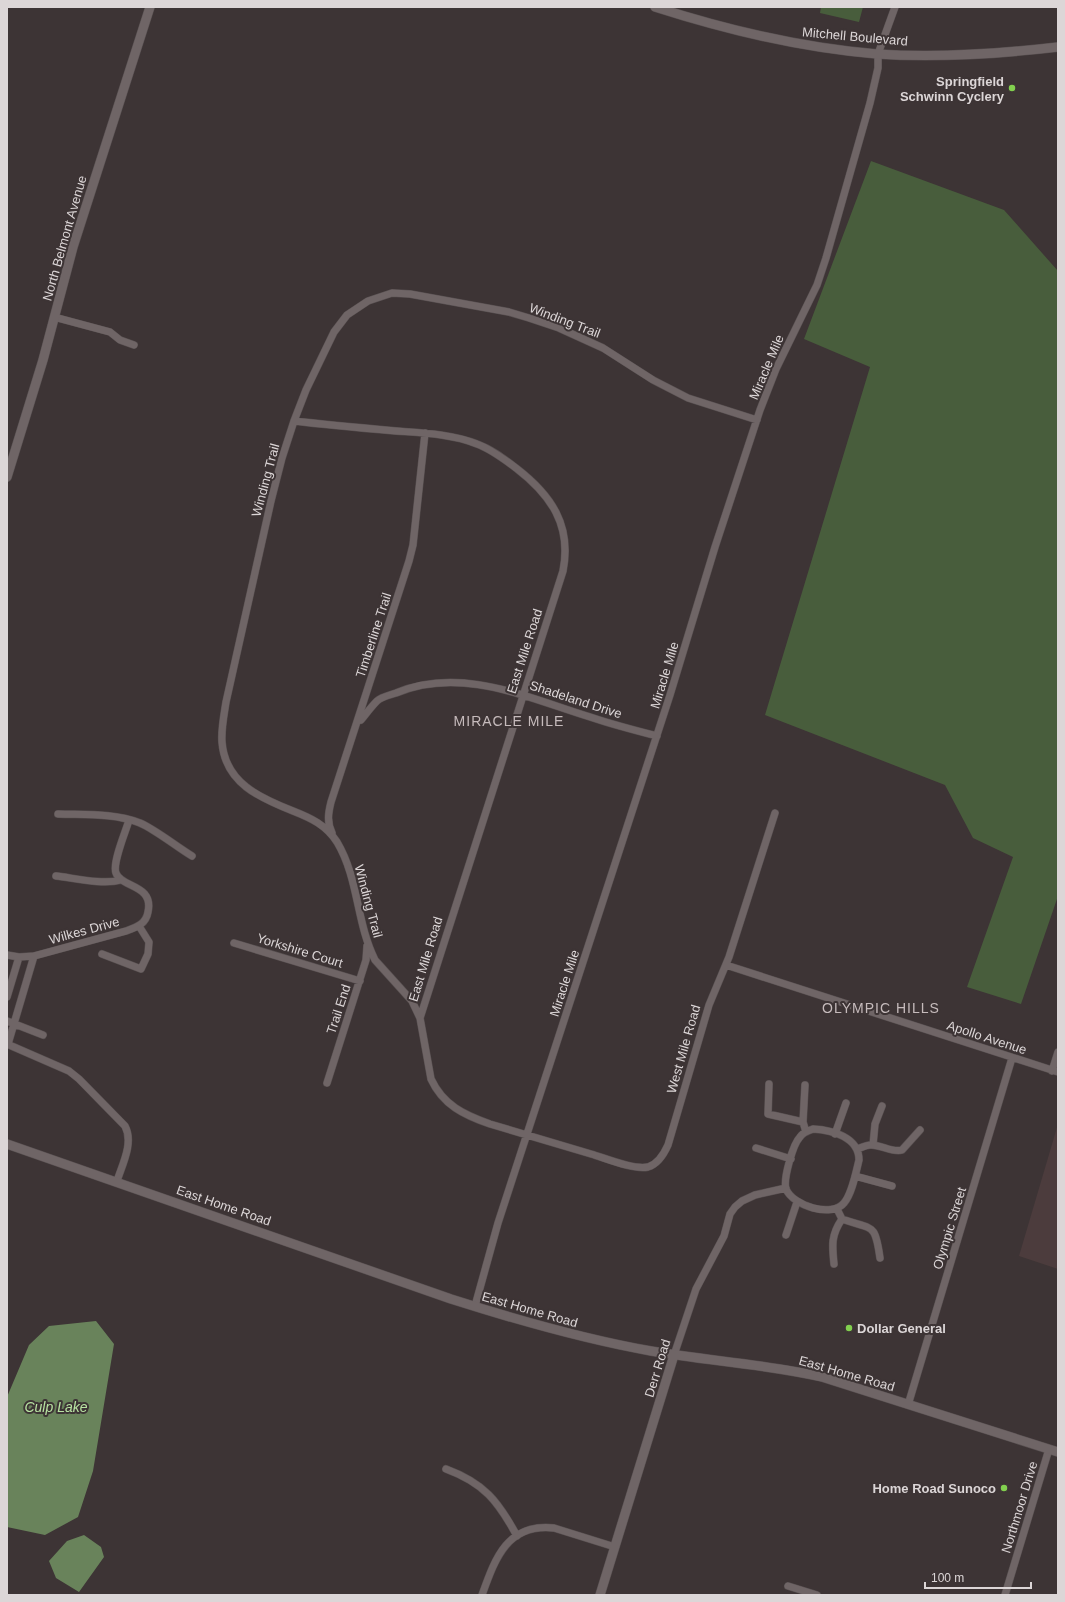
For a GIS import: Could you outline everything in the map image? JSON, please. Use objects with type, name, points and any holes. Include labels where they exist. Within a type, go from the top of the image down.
[{"type":"street","name":"North Belmont Avenue","points":[[7,477],[43,360],[87,202],[150,7]]},
{"type":"street","name":"Mitchell Boulevard","points":[[655,7],[731,29],[769,38],[831,49],[878,54],[962,55],[1058,47]]},
{"type":"street","name":"Miracle Mile","points":[[475,1306],[498,1224],[657,736],[715,547],[757,420],[776,369],[817,285],[826,258],[870,103],[878,68],[878,54],[895,7]]},
{"type":"street","name":"Winding Trail","points":[[420,1018],[412,1002],[375,960],[367,941],[352,876],[334,838],[320,823],[260,797],[244,786],[236,777],[226,759],[222,740],[226,702],[236,653],[282,458],[294,422],[322,354],[340,323],[352,311],[368,301],[382,296],[400,293],[510,312],[559,328],[603,348],[667,389],[713,407],[757,420]]},
{"type":"street","points":[[54,317],[110,332],[120,340],[134,345]]},
{"type":"street","name":"East Mile Road","points":[[294,422],[425,433],[452,437],[478,444],[507,461],[546,496],[557,513],[562,525],[566,547],[563,571],[420,1018],[431,1079],[435,1089],[442,1098],[451,1106],[471,1117],[527,1135]]},
{"type":"street","name":"Timberline Trail","points":[[334,838],[328,822],[328,815],[409,561],[414,538],[425,433]]},
{"type":"street","name":"Shadeland Drive","points":[[358,724],[377,701],[403,690],[424,685],[452,682],[477,684],[507,690],[589,717],[657,736]]},
{"type":"street","name":"West Mile Road","points":[[527,1135],[634,1166],[647,1167],[662,1156],[668,1144],[709,1005],[719,978],[726,965],[775,813]]},
{"type":"street","points":[[58,814],[118,817],[129,820],[141,824],[192,856]]},
{"type":"street","points":[[102,954],[141,969],[148,954],[150,942],[139,926],[148,912],[149,906],[147,898],[139,888],[121,880],[115,872],[116,863],[129,820]]},
{"type":"street","points":[[56,876],[98,881],[121,880]]},
{"type":"street","name":"Wilkes Drive","points":[[19,958],[34,956],[139,926]]},
{"type":"street","name":"Trail End","points":[[327,1083],[366,960],[367,941]]},
{"type":"street","name":"Yorkshire Court","points":[[234,943],[360,981]]},
{"type":"street","points":[[7,955],[19,958],[7,997]]},
{"type":"street","points":[[34,956],[8,1044],[68,1071],[79,1078],[125,1126],[128,1135],[128,1142],[117,1181]]},
{"type":"street","name":"Apollo Avenue","points":[[726,965],[1055,1072]]},
{"type":"street","points":[[7,1021],[43,1034]]},
{"type":"street","points":[[1055,1072],[1058,1052]]},
{"type":"street","name":"Olympic Street","points":[[908,1405],[1012,1058]]},
{"type":"street","points":[[769,1084],[768,1114],[803,1122]]},
{"type":"street","points":[[805,1085],[803,1122],[806,1132]]},
{"type":"street","points":[[835,1134],[846,1103]]},
{"type":"street","points":[[873,1145],[875,1124],[882,1106]]},
{"type":"street","points":[[813,1130],[821,1130],[835,1134],[846,1137],[852,1141],[858,1149],[859,1160],[848,1198],[844,1205],[837,1209],[829,1210],[821,1210],[797,1202],[786,1188],[785,1179],[796,1142],[806,1132],[813,1130]]},
{"type":"street","points":[[858,1149],[868,1145],[873,1145],[898,1151],[902,1150],[920,1130]]},
{"type":"street","name":"East Home Road","points":[[7,1144],[475,1306],[575,1335],[619,1345],[674,1355],[788,1369],[822,1377],[1054,1451]]},
{"type":"street","points":[[756,1148],[791,1159]]},
{"type":"street","points":[[855,1176],[892,1186]]},
{"type":"street","name":"Derr Road","points":[[600,1595],[674,1355],[696,1289],[724,1236],[730,1214],[742,1200],[755,1195],[786,1188]]},
{"type":"street","points":[[786,1235],[797,1202]]},
{"type":"street","points":[[837,1209],[842,1218],[875,1231],[880,1258]]},
{"type":"street","points":[[834,1264],[832,1245],[833,1239],[836,1227],[842,1218]]},
{"type":"street","name":"Northmoor Drive","points":[[1005,1595],[1054,1451]]},
{"type":"street","points":[[446,1469],[464,1476],[490,1495],[499,1505],[517,1536]]},
{"type":"street","points":[[482,1595],[498,1554],[509,1541],[532,1529],[545,1527],[571,1532],[615,1547]]},
{"type":"street","points":[[788,1586],[817,1595]]},
{"type":"shaded area","points":[[821,7],[863,7],[859,22],[820,13]]},
{"type":"shaded area","points":[[871,161],[1004,210],[1058,271],[1058,896],[1021,1004],[967,987],[1013,857],[973,838],[945,785],[765,715],[870,367],[804,339]]},
{"type":"shaded area","points":[[1058,1124],[1058,1269],[1019,1256]]},
{"type":"water","name":"Culp Lake","points":[[96,1321],[114,1344],[93,1471],[78,1517],[45,1535],[7,1527],[7,1397],[29,1345],[49,1326]]},
{"type":"water","points":[[84,1535],[101,1547],[104,1557],[79,1592],[56,1578],[49,1561],[67,1541]]},
{"type":"place","name":"Springfield Schwinn Cyclery","points":[[1012,88]]},
{"type":"place","name":"Dollar General","points":[[849,1328]]},
{"type":"place","name":"Home Road Sunoco","points":[[1004,1488]]},
{"type":"district","name":"MIRACLE MILE","points":[[509,721]]},
{"type":"district","name":"OLYMPIC HILLS","points":[[881,1008]]}]
